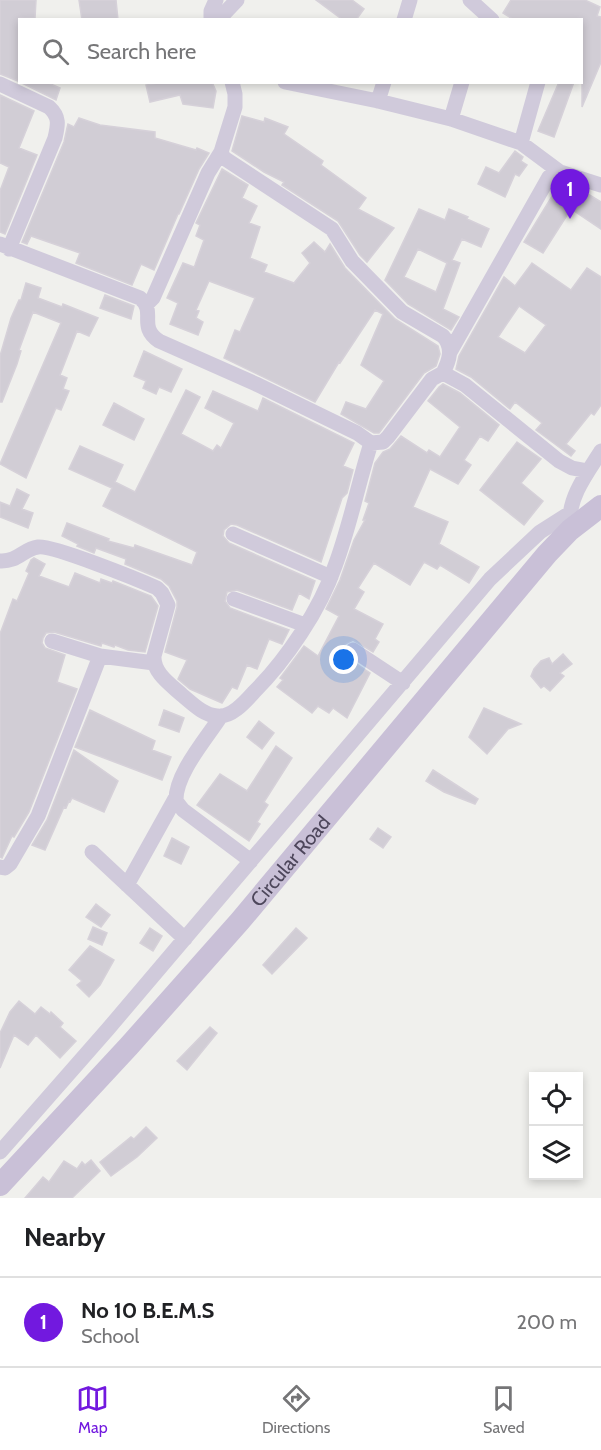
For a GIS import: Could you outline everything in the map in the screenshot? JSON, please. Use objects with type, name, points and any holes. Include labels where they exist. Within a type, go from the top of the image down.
[{"type":"main road","name":"Circular Road","points":[[0,1185],[129,1046],[240,921],[547,554],[570,521],[601,506]]},
{"type":"street","points":[[210,18],[216,0]]},
{"type":"street","points":[[220,18],[237,0]]},
{"type":"street","points":[[405,18],[410,0]]},
{"type":"street","points":[[470,0],[485,17]]},
{"type":"street","points":[[0,84],[49,108],[55,112],[58,119],[55,138],[4,246],[140,298],[147,305],[148,330],[151,336],[159,341],[256,384],[357,433],[372,443],[383,442],[432,379],[443,373],[450,352],[549,177],[560,172]]},
{"type":"street","points":[[147,305],[153,298],[208,173],[221,152],[235,107],[236,94],[233,84]]},
{"type":"street","points":[[295,84],[451,119],[521,143],[560,172],[601,185]]},
{"type":"street","points":[[378,101],[383,84]]},
{"type":"street","points":[[451,119],[461,84]]},
{"type":"street","points":[[521,143],[537,84]]},
{"type":"street","points":[[221,152],[224,158],[332,229],[357,267],[402,312],[443,336],[450,352]]},
{"type":"street","points":[[443,373],[465,385],[559,461],[572,468],[588,471]]},
{"type":"street","points":[[0,561],[14,560],[29,550],[44,547],[156,588],[162,593],[168,605],[154,663],[157,671],[204,712],[221,716],[230,714],[274,673],[305,625],[331,577],[372,443]]},
{"type":"street","points":[[0,1152],[185,939],[490,579],[540,532],[570,521],[577,491],[601,451]]},
{"type":"street","points":[[233,534],[331,577]]},
{"type":"street","points":[[234,599],[305,625]]},
{"type":"street","points":[[52,641],[100,656],[154,663]]},
{"type":"street","points":[[353,650],[403,683]]},
{"type":"street","points":[[0,867],[5,868],[10,864],[38,816],[100,656]]},
{"type":"street","points":[[127,885],[176,797],[179,784],[188,766],[221,716]]},
{"type":"street","points":[[176,797],[179,807],[251,861]]},
{"type":"street","points":[[92,852],[185,939]]},
{"type":"building","points":[[0,0],[36,0],[35,18],[18,18],[18,81],[0,74]]},
{"type":"building","points":[[79,0],[116,0],[118,18],[82,18]]},
{"type":"building","points":[[316,0],[352,0],[364,9],[357,18],[340,18]]},
{"type":"building","points":[[511,0],[585,0],[600,7],[597,16],[601,17],[601,62],[582,107],[583,18],[511,18],[503,13]]},
{"type":"building","points":[[24,84],[51,84],[60,88],[56,100]]},
{"type":"building","points":[[213,84],[216,91],[213,108],[183,104],[180,95],[150,102],[146,85]]},
{"type":"building","points":[[558,84],[573,84],[554,137],[538,131]]},
{"type":"building","points":[[0,95],[34,111],[19,148],[37,155],[5,234],[0,232],[0,191],[9,167],[0,163]]},
{"type":"building","points":[[242,116],[264,122],[265,118],[288,127],[284,134],[323,161],[321,165],[366,198],[358,209],[394,228],[367,262],[338,221],[282,185],[284,182],[232,151]]},
{"type":"building","points":[[79,118],[100,125],[155,132],[155,138],[209,153],[199,169],[154,270],[141,264],[132,285],[76,263],[80,253],[31,236],[27,244],[22,242],[64,142],[68,124],[74,127]]},
{"type":"building","points":[[515,151],[523,157],[521,161],[527,165],[519,176],[515,174],[505,197],[478,184],[486,167],[499,173]]},
{"type":"building","points":[[222,169],[248,185],[242,198],[257,206],[249,223],[260,227],[250,258],[267,265],[264,272],[294,283],[310,263],[302,253],[314,242],[325,252],[330,244],[345,268],[395,319],[438,346],[440,354],[436,366],[424,373],[379,433],[374,433],[341,414],[346,402],[366,409],[384,381],[361,365],[383,314],[375,310],[315,402],[224,358],[235,330],[240,332],[255,298],[209,281],[196,310],[199,311],[196,318],[203,322],[198,335],[170,324],[178,303],[167,298],[183,263],[194,267],[195,265],[204,240],[196,236],[200,225],[196,223]]},
{"type":"building","points":[[560,183],[578,188],[601,202],[601,229],[571,209],[543,253],[524,242]]},
{"type":"building","points":[[419,209],[445,220],[449,209],[489,229],[481,247],[462,239],[452,260],[460,263],[443,309],[459,317],[451,330],[408,304],[385,280]],"holes":[[[418,249],[447,263],[436,292],[404,277]]]},
{"type":"building","points":[[532,263],[571,290],[587,268],[601,277],[601,405],[594,415],[591,413],[566,444],[575,451],[571,456],[536,430],[542,423],[515,402],[510,409],[471,377],[456,369],[459,356],[504,277],[515,286]],"holes":[[[519,306],[546,325],[525,353],[498,337]]]},
{"type":"building","points":[[26,283],[41,288],[38,298],[62,307],[63,304],[98,318],[89,336],[77,331],[60,375],[67,378],[63,389],[69,391],[61,410],[56,408],[26,478],[0,464],[61,323],[33,312],[19,350],[21,351],[17,364],[2,402],[0,402],[0,356],[11,318],[21,300]]},
{"type":"building","points":[[105,295],[134,306],[131,319],[100,308]]},
{"type":"building","points":[[144,351],[182,369],[171,392],[159,387],[156,394],[143,388],[146,381],[134,376]]},
{"type":"building","points":[[443,384],[460,393],[499,425],[488,441],[480,436],[464,460],[471,465],[458,484],[430,469],[413,507],[448,522],[439,544],[479,567],[469,583],[440,565],[437,569],[424,562],[410,585],[374,563],[358,588],[364,592],[354,609],[383,624],[375,639],[379,642],[373,652],[353,640],[345,644],[343,650],[348,658],[370,673],[347,718],[333,708],[329,713],[318,706],[312,713],[277,687],[283,680],[280,678],[304,646],[318,656],[339,616],[326,609],[340,580],[354,540],[365,520],[363,520],[369,503],[365,501],[375,463],[383,452],[390,449],[401,436],[427,453],[429,450],[440,457],[460,427],[428,401]]},
{"type":"building","points":[[186,390],[200,397],[181,434],[213,451],[217,445],[221,448],[234,423],[205,408],[213,391],[258,411],[263,398],[354,443],[343,466],[353,470],[347,493],[342,498],[321,562],[237,525],[231,524],[224,530],[223,536],[229,543],[315,581],[309,599],[299,593],[292,610],[237,590],[227,592],[225,601],[230,608],[289,630],[282,644],[269,639],[257,669],[247,665],[237,689],[232,687],[222,703],[190,689],[178,679],[187,660],[165,652],[177,607],[177,601],[169,586],[161,579],[125,564],[126,559],[96,548],[94,553],[62,536],[67,523],[109,539],[108,541],[134,548],[135,545],[192,565],[197,552],[103,506],[112,488],[69,469],[80,446],[123,465],[115,482],[135,492]]},
{"type":"building","points":[[114,403],[144,419],[134,440],[103,425]]},
{"type":"building","points":[[517,442],[541,459],[521,483],[543,501],[524,525],[480,490]]},
{"type":"building","points":[[17,489],[29,495],[22,509],[33,513],[28,528],[0,517],[0,502],[10,506]]},
{"type":"building","points":[[34,558],[45,564],[39,576],[69,587],[75,573],[100,583],[101,579],[112,583],[113,581],[151,596],[158,606],[145,652],[102,643],[101,646],[54,632],[46,633],[42,643],[45,648],[65,655],[57,682],[77,689],[29,812],[14,837],[12,836],[2,858],[0,857],[0,634],[13,599],[17,601],[29,573],[26,571]]},
{"type":"building","points":[[563,654],[572,664],[560,673],[564,676],[550,691],[544,686],[541,688],[531,676],[534,669],[541,661],[549,658],[552,664]]},
{"type":"building","points":[[484,708],[521,724],[508,729],[487,754],[469,737]]},
{"type":"building","points":[[90,710],[155,741],[152,750],[171,757],[162,780],[75,747]]},
{"type":"building","points":[[164,710],[184,718],[179,732],[159,725]]},
{"type":"building","points":[[259,721],[274,733],[262,749],[247,737]]},
{"type":"building","points":[[276,746],[292,758],[264,802],[268,805],[249,841],[197,805],[220,774],[247,791]]},
{"type":"building","points":[[74,750],[118,781],[104,812],[72,798],[66,808],[64,807],[45,850],[32,845],[47,820]]},
{"type":"building","points":[[433,770],[478,799],[475,804],[444,792],[426,781]]},
{"type":"building","points":[[378,828],[391,837],[383,848],[370,839]]},
{"type":"building","points":[[172,838],[189,847],[181,864],[164,856]]},
{"type":"building","points":[[96,904],[110,915],[101,927],[86,917]]},
{"type":"building","points":[[93,927],[107,933],[102,945],[88,939]]},
{"type":"building","points":[[150,928],[162,936],[153,951],[140,943]]},
{"type":"building","points":[[296,928],[307,938],[272,974],[263,965]]},
{"type":"building","points":[[90,946],[114,960],[100,985],[89,997],[77,985],[82,981],[69,970]]},
{"type":"building","points":[[19,1001],[35,1014],[41,1007],[50,1014],[51,1012],[63,1023],[60,1027],[76,1041],[60,1058],[36,1035],[28,1045],[14,1035],[0,1068],[0,1033],[10,1012]]},
{"type":"building","points":[[210,1027],[217,1033],[187,1070],[177,1061]]},
{"type":"building","points":[[146,1127],[157,1138],[137,1157],[111,1176],[100,1162],[131,1137],[134,1139]]},
{"type":"building","points":[[91,1160],[100,1171],[72,1198],[25,1198],[43,1177],[49,1182],[64,1161],[77,1169],[82,1162],[85,1165]]},
{"type":"place","name":"No 10 B.E.M.S","points":[[570,219]]}]
